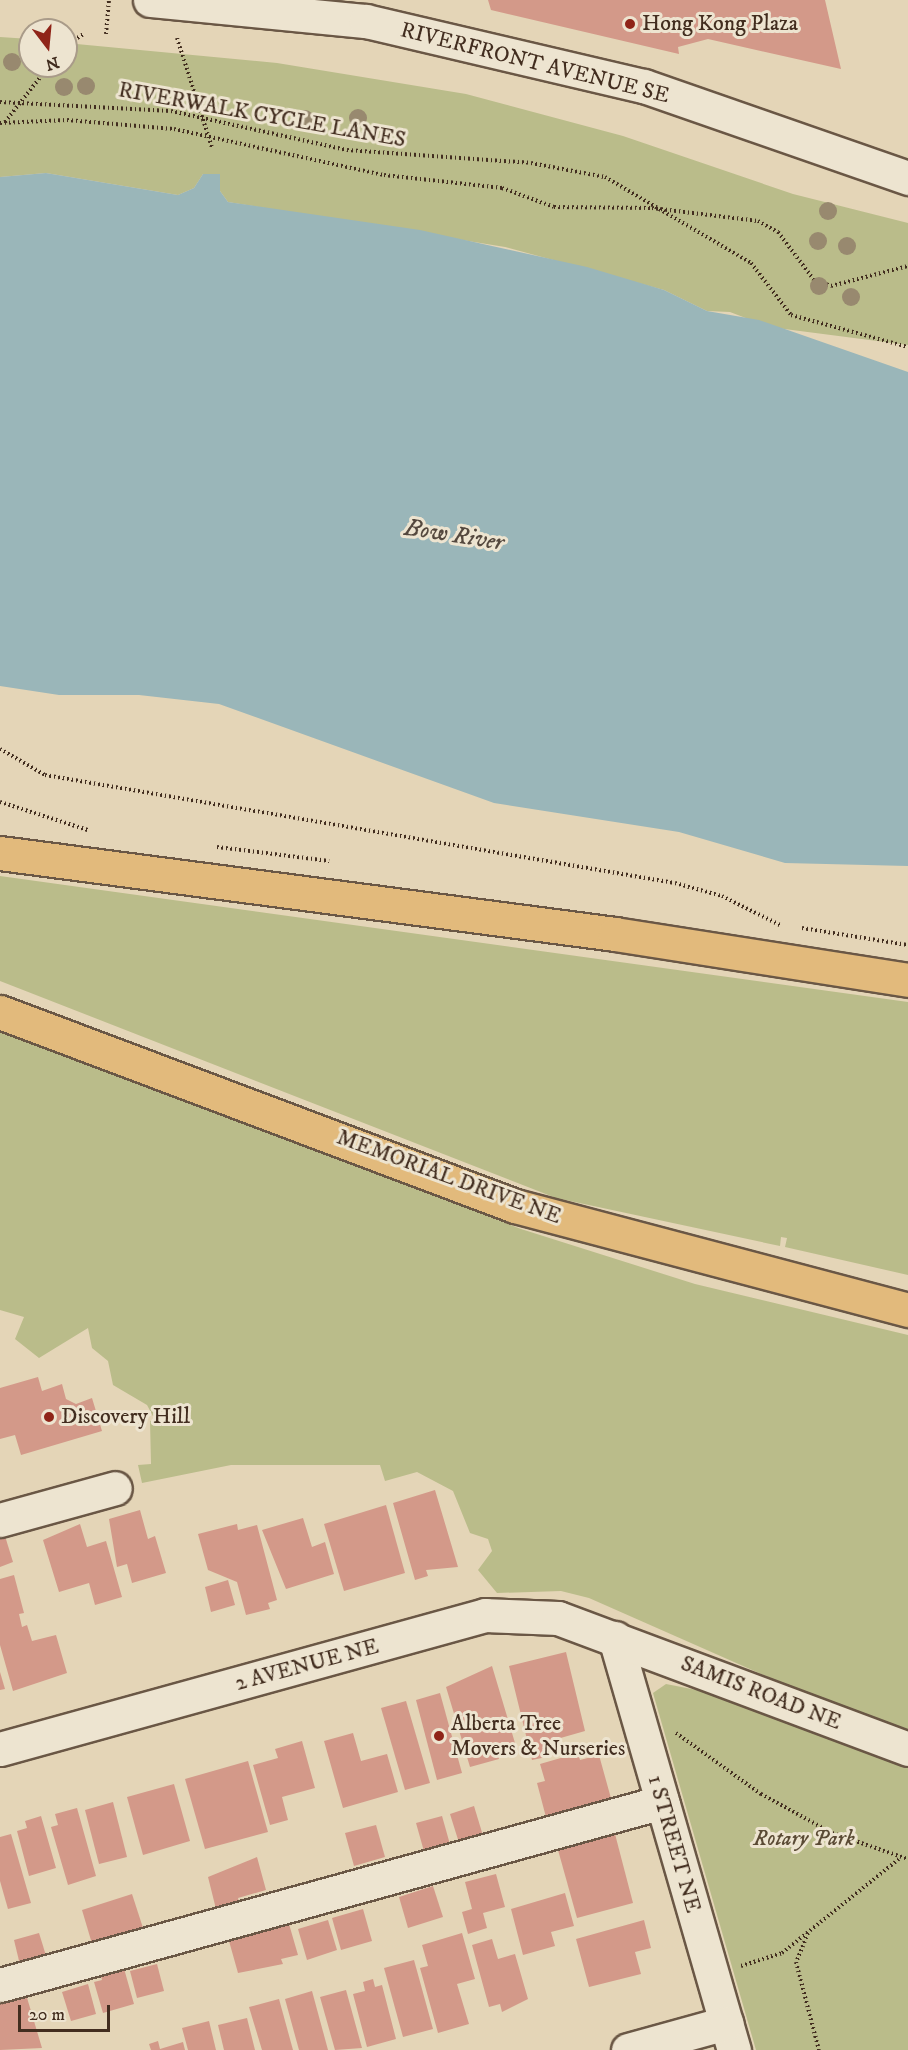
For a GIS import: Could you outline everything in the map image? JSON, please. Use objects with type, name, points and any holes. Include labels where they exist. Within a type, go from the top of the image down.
[{"type":"main road","points":[[0,853],[603,933],[908,980]]},
{"type":"main road","name":"MEMORIAL DRIVE NE","points":[[0,1012],[515,1206],[908,1310]]},
{"type":"street","name":"RIVERFRONT AVENUE SE","points":[[152,0],[369,10],[644,86],[908,178]]},
{"type":"street","points":[[0,1520],[115,1488]]},
{"type":"street","name":"2 AVENUE NE","points":[[0,1749],[485,1615],[558,1618],[615,1638]]},
{"type":"street","name":"1 STREET NE","points":[[615,1638],[730,2037]]},
{"type":"street","name":"SAMIS ROAD NE","points":[[615,1638],[908,1749]]},
{"type":"street","points":[[0,1985],[662,1802]]},
{"type":"street","points":[[628,2050],[730,2037]]},
{"type":"path","points":[[106,34],[109,0]]},
{"type":"path","points":[[78,37],[85,33]]},
{"type":"path","points":[[177,38],[212,148]]},
{"type":"path","points":[[2,122],[40,78]]},
{"type":"path","name":"RIVERWALK CYCLE LANES","points":[[0,102],[96,104],[203,118],[357,152],[531,163],[605,177],[652,208],[714,238],[751,263],[791,315],[908,347]]},
{"type":"path","points":[[2,122],[67,120],[208,138],[384,175],[502,188],[554,207],[652,208],[772,227],[821,284],[840,286],[906,265]]},
{"type":"path","points":[[0,748],[45,775],[675,883],[722,896],[780,925]]},
{"type":"path","points":[[641,1730],[662,1723],[761,1794],[832,1833],[899,1858],[908,1859]]},
{"type":"path","points":[[712,1975],[782,1953],[899,1858]]},
{"type":"path","points":[[808,1932],[796,1962],[819,2050]]},
{"type":"green space","points":[[0,37],[18,38],[18,78],[78,78],[78,44],[277,63],[466,94],[623,136],[793,194],[908,223],[908,345],[769,327],[730,312],[707,311],[664,290],[505,247],[228,202],[220,191],[220,174],[203,174],[194,188],[178,195],[46,173],[0,177]]},
{"type":"green space","points":[[0,876],[908,1002],[908,1275],[785,1247],[787,1238],[781,1237],[780,1246],[556,1198],[0,981]]},
{"type":"green space","points":[[0,1026],[521,1229],[695,1284],[908,1335],[908,1729],[818,1699],[589,1598],[561,1591],[497,1593],[478,1570],[492,1551],[488,1539],[470,1533],[453,1491],[417,1472],[385,1481],[380,1465],[231,1465],[142,1483],[138,1465],[151,1464],[150,1421],[155,1420],[147,1405],[113,1385],[108,1361],[92,1348],[88,1328],[39,1358],[15,1339],[24,1317],[0,1310]]},
{"type":"green space","name":"Rotary Park","points":[[666,1684],[707,1692],[908,1765],[908,2050],[756,2050],[653,1693]]},
{"type":"water","name":"Bow River","points":[[46,173],[178,195],[194,188],[203,174],[220,174],[220,191],[228,202],[420,230],[587,267],[664,290],[707,311],[759,320],[908,372],[908,866],[785,863],[679,832],[494,803],[219,704],[139,695],[59,695],[0,686],[0,177]]},
{"type":"building","points":[[488,0],[825,0],[841,69],[708,39],[678,47],[679,54],[491,10]]},
{"type":"building","name":"Discovery Hill","points":[[38,1377],[42,1391],[62,1384],[66,1399],[76,1404],[92,1398],[102,1431],[21,1455],[15,1435],[0,1439],[0,1388]]},
{"type":"building","points":[[435,1490],[458,1567],[426,1570],[428,1576],[415,1580],[393,1503]]},
{"type":"building","points":[[386,1505],[405,1573],[344,1591],[324,1524]]},
{"type":"building","points":[[140,1510],[148,1539],[155,1536],[166,1573],[132,1583],[127,1564],[117,1567],[109,1519]]},
{"type":"building","points":[[303,1518],[312,1547],[325,1542],[334,1574],[286,1589],[262,1530]]},
{"type":"building","points":[[80,1524],[87,1547],[106,1541],[122,1597],[95,1605],[89,1583],[59,1592],[43,1540]]},
{"type":"building","points":[[237,1524],[238,1530],[257,1525],[277,1600],[268,1603],[270,1609],[246,1615],[237,1582],[208,1570],[198,1534]]},
{"type":"building","points":[[5,1536],[13,1562],[0,1567],[0,1537]]},
{"type":"building","points":[[14,1575],[24,1613],[19,1614],[22,1627],[27,1625],[32,1641],[56,1635],[67,1673],[13,1691],[0,1645],[0,1579]]},
{"type":"building","points":[[228,1580],[235,1605],[211,1612],[205,1587]]},
{"type":"building","points":[[566,1652],[585,1731],[557,1739],[561,1754],[532,1760],[509,1666]]},
{"type":"building","points":[[492,1666],[515,1743],[495,1748],[499,1759],[470,1767],[446,1687]]},
{"type":"building","points":[[0,1672],[5,1689],[0,1690]]},
{"type":"building","name":"Alberta Tree Movers & Nurseries","points":[[440,1693],[462,1773],[437,1780],[416,1700]]},
{"type":"building","points":[[406,1701],[430,1783],[405,1790],[381,1708]]},
{"type":"building","points":[[353,1733],[361,1761],[387,1754],[398,1792],[343,1808],[324,1741]]},
{"type":"building","points":[[302,1741],[315,1788],[282,1797],[288,1820],[270,1825],[253,1765],[278,1758],[275,1749]]},
{"type":"building","points":[[578,1753],[580,1760],[599,1755],[612,1802],[547,1821],[537,1783],[545,1781],[540,1764]]},
{"type":"building","points":[[248,1761],[268,1832],[205,1849],[185,1779]]},
{"type":"building","points":[[174,1784],[190,1841],[143,1855],[127,1797]]},
{"type":"building","points":[[113,1802],[127,1857],[99,1864],[85,1810]]},
{"type":"building","points":[[474,1806],[484,1839],[460,1846],[450,1814]]},
{"type":"building","points":[[77,1808],[96,1876],[68,1885],[51,1827],[58,1825],[55,1814]]},
{"type":"building","points":[[41,1816],[56,1868],[29,1876],[17,1831],[27,1828],[25,1821]]},
{"type":"building","points":[[442,1816],[451,1848],[425,1855],[416,1823]]},
{"type":"building","points":[[376,1825],[385,1857],[354,1866],[345,1833]]},
{"type":"building","points":[[11,1834],[31,1903],[8,1909],[0,1881],[0,1837]]},
{"type":"building","points":[[615,1834],[633,1903],[577,1918],[558,1850]]},
{"type":"building","points":[[257,1857],[266,1890],[238,1898],[240,1907],[217,1913],[208,1877]]},
{"type":"building","points":[[496,1874],[505,1907],[483,1913],[487,1928],[468,1934],[462,1912],[472,1909],[465,1882]]},
{"type":"building","points":[[433,1886],[443,1917],[408,1928],[399,1897]]},
{"type":"building","points":[[565,1893],[574,1926],[551,1932],[555,1946],[523,1955],[511,1909]]},
{"type":"building","points":[[132,1894],[144,1931],[93,1947],[82,1910]]},
{"type":"building","points":[[363,1909],[372,1941],[341,1950],[332,1918]]},
{"type":"building","points":[[328,1920],[337,1950],[307,1960],[298,1929]]},
{"type":"building","points":[[644,1920],[651,1948],[635,1952],[641,1974],[589,1987],[576,1939]]},
{"type":"building","points":[[289,1924],[298,1955],[281,1959],[283,1964],[238,1973],[229,1941]]},
{"type":"building","points":[[39,1933],[48,1962],[21,1969],[14,1940]]},
{"type":"building","points":[[462,1933],[475,1979],[457,1984],[469,2024],[438,2033],[420,1968],[428,1966],[422,1945]]},
{"type":"building","points":[[492,1939],[498,1959],[515,1954],[528,1999],[502,2012],[500,2004],[489,2007],[472,1945]]},
{"type":"building","points":[[414,1960],[433,2029],[403,2037],[384,1968]]},
{"type":"building","points":[[157,1964],[164,1991],[137,1998],[130,1971]]},
{"type":"building","points":[[123,1965],[134,2004],[103,2013],[94,1982],[102,1980],[100,1972]]},
{"type":"building","points":[[373,1979],[375,1987],[382,1985],[396,2039],[367,2047],[353,1994],[365,1991],[363,1982]]},
{"type":"building","points":[[88,1984],[96,2014],[71,2021],[62,1992]]},
{"type":"building","points":[[346,1990],[362,2048],[335,2050],[320,1997]]},
{"type":"building","points":[[25,1991],[42,2048],[0,2050],[0,1998]]},
{"type":"building","points":[[312,1991],[328,2050],[299,2050],[285,1999]]},
{"type":"building","points":[[279,1999],[293,2050],[262,2050],[249,2007]]},
{"type":"building","points":[[247,2018],[255,2050],[224,2050],[218,2025]]},
{"type":"building","points":[[209,2021],[216,2050],[188,2050],[182,2028]]},
{"type":"building","points":[[158,2041],[160,2049],[183,2042],[185,2050],[151,2050],[149,2044]]},
{"type":"place","name":"Hong Kong Plaza","points":[[630,24]]},
{"type":"place","name":"Discovery Hill","points":[[49,1417]]},
{"type":"place","name":"Alberta Tree Movers & Nurseries","points":[[439,1736]]}]
